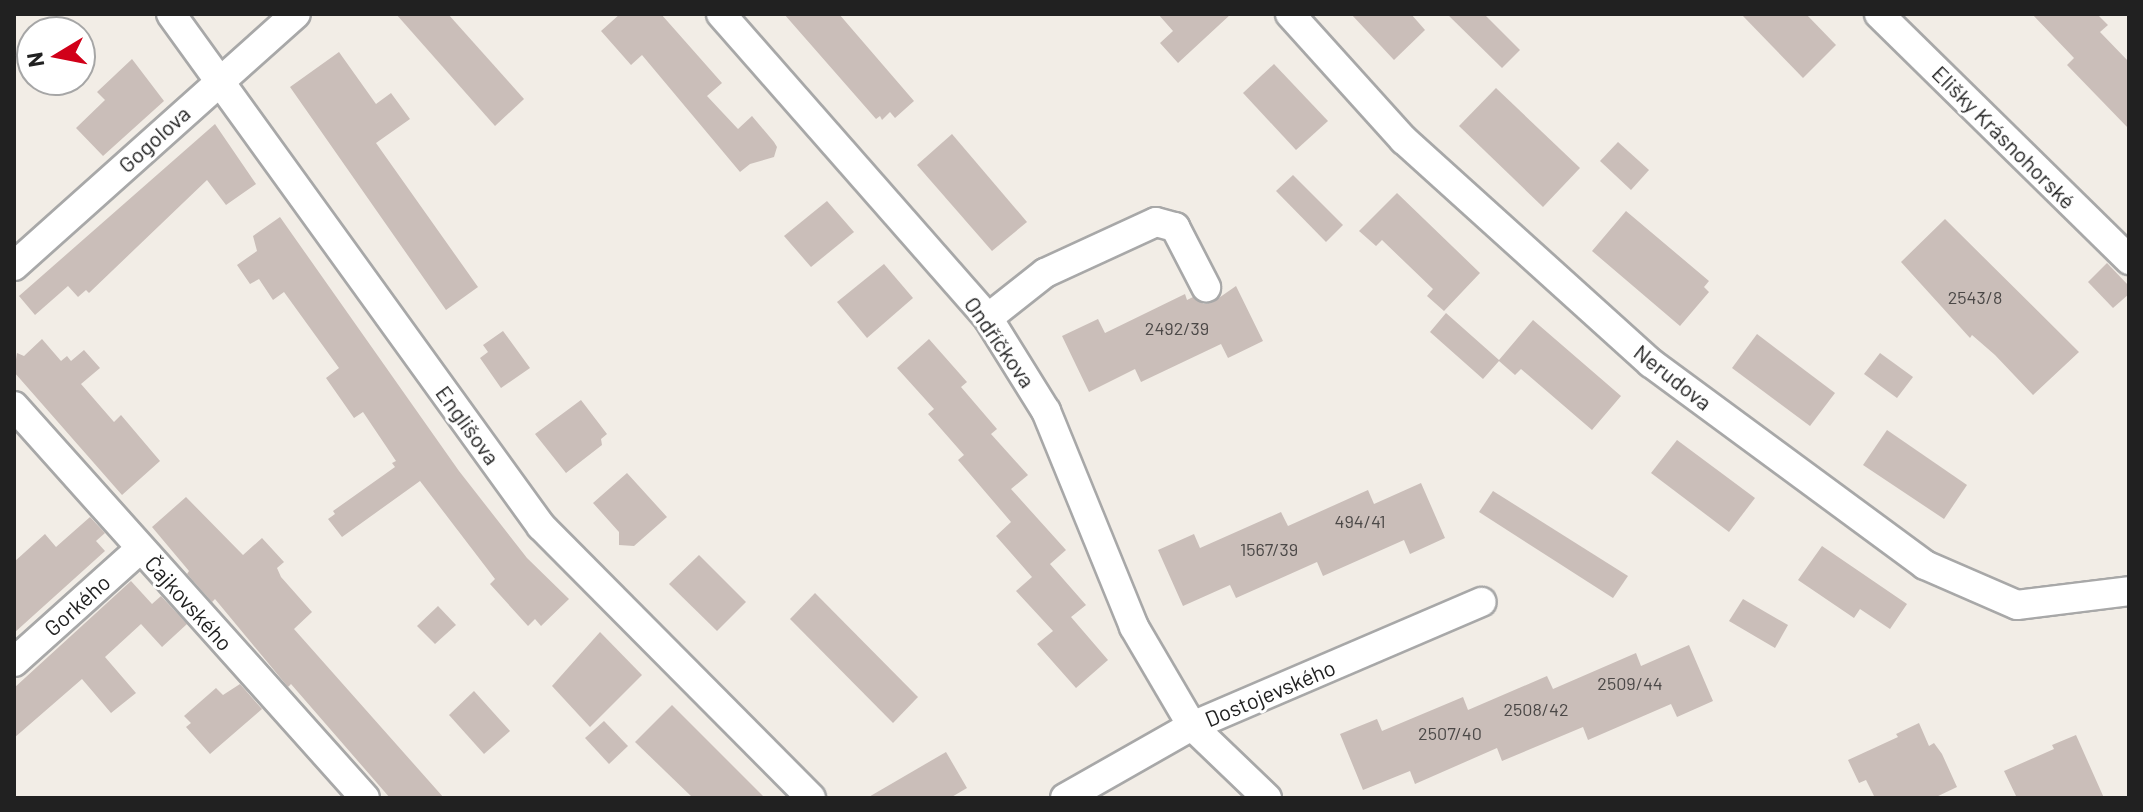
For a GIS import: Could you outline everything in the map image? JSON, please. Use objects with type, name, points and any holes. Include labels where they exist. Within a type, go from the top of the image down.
[{"type":"street","name":"Englišova","points":[[171,14],[541,526],[811,798]]},
{"type":"street","name":"Gogolova","points":[[14,266],[296,14]]},
{"type":"street","name":"Ondříčkova","points":[[721,14],[988,318],[1046,411],[1134,627],[1192,726],[1267,798]]},
{"type":"street","name":"Nerudova","points":[[1290,14],[1404,140],[1651,363],[1925,565],[2017,605],[2129,591]]},
{"type":"street","name":"Elišky Krásnohorské","points":[[1879,14],[2129,260]]},
{"type":"street","points":[[988,318],[1045,273],[1156,222],[1175,227],[1206,287]]},
{"type":"street","name":"Čajkovského","points":[[14,406],[365,798]]},
{"type":"street","name":"Gorkého","points":[[14,662],[140,549]]},
{"type":"street","name":"Dostojevského","points":[[1065,798],[1192,726],[1482,602]]},
{"type":"building","points":[[396,14],[448,14],[524,99],[495,126]]},
{"type":"building","points":[[620,14],[661,14],[722,83],[707,96],[738,129],[752,116],[777,147],[774,157],[750,164],[740,172],[642,55],[631,65],[601,31]]},
{"type":"building","points":[[784,14],[839,14],[914,101],[895,118],[890,112],[882,120],[880,116],[876,119]]},
{"type":"building","points":[[1158,14],[1231,14],[1178,63],[1160,43],[1173,31]]},
{"type":"building","points":[[1351,14],[1411,14],[1425,30],[1394,60]]},
{"type":"building","points":[[1447,14],[1484,14],[1520,50],[1502,68]]},
{"type":"building","points":[[1741,14],[1806,14],[1836,45],[1803,78]]},
{"type":"building","points":[[2032,14],[2097,14],[2108,25],[2100,32],[2129,62],[2129,129],[2067,65],[2074,58]]},
{"type":"building","points":[[339,52],[376,104],[391,93],[410,119],[376,143],[478,287],[446,310],[290,87]]},
{"type":"building","points":[[132,59],[164,101],[103,156],[76,128],[105,100],[97,92]]},
{"type":"building","points":[[1274,64],[1328,121],[1296,150],[1243,93]]},
{"type":"building","points":[[1496,88],[1580,168],[1543,207],[1459,126]]},
{"type":"building","points":[[215,124],[256,184],[226,205],[207,180],[89,293],[86,290],[78,297],[68,286],[35,315],[19,296]]},
{"type":"building","points":[[952,134],[1027,222],[992,251],[917,165]]},
{"type":"building","points":[[1618,142],[1649,170],[1631,190],[1600,161]]},
{"type":"building","points":[[1293,175],[1343,225],[1326,242],[1276,191]]},
{"type":"building","points":[[1397,193],[1480,273],[1444,311],[1427,296],[1433,289],[1382,240],[1376,246],[1359,231]]},
{"type":"building","points":[[827,201],[854,232],[811,267],[784,236]]},
{"type":"building","points":[[1626,211],[1709,281],[1704,287],[1709,292],[1680,326],[1592,251]]},
{"type":"building","points":[[280,217],[459,471],[527,558],[569,599],[541,626],[535,619],[528,626],[490,584],[495,579],[420,481],[342,537],[328,519],[335,514],[333,511],[395,467],[392,463],[396,461],[363,412],[354,418],[326,378],[339,368],[284,292],[273,300],[259,279],[250,284],[237,265],[257,251],[253,236]]},
{"type":"building","points":[[1945,219],[2079,352],[2033,395],[1995,355],[1972,335],[1970,338],[1901,262]]},
{"type":"building","points":[[2107,263],[2129,286],[2129,294],[2113,308],[2088,282]]},
{"type":"building","points":[[884,264],[913,298],[867,338],[837,302]]},
{"type":"building","points":[[1236,286],[1263,341],[1228,358],[1221,344],[1141,382],[1135,369],[1089,392],[1062,336],[1098,319],[1105,333],[1185,294],[1187,300],[1193,297],[1204,304],[1213,302]]},
{"type":"building","points":[[1446,313],[1499,360],[1533,320],[1621,396],[1592,430],[1521,369],[1515,375],[1499,361],[1483,379],[1430,332]]},
{"type":"building","points":[[503,331],[530,368],[501,388],[480,358],[488,352],[483,345]]},
{"type":"building","points":[[1757,334],[1835,393],[1810,426],[1732,368]]},
{"type":"building","points":[[42,339],[61,361],[67,356],[71,361],[84,350],[100,368],[81,384],[114,422],[121,415],[160,461],[122,495],[14,372],[17,353],[24,356]]},
{"type":"building","points":[[929,339],[967,382],[961,387],[997,429],[991,434],[1028,475],[1011,489],[1066,550],[1050,564],[1086,605],[1071,617],[1108,660],[1076,688],[1037,644],[1053,631],[1016,591],[1032,577],[996,536],[1011,522],[958,460],[964,455],[928,414],[934,409],[897,368]]},
{"type":"building","points":[[1880,353],[1913,377],[1897,398],[1864,374]]},
{"type":"building","points":[[581,400],[607,434],[601,439],[602,445],[566,473],[535,434]]},
{"type":"building","points":[[1887,430],[1967,485],[1944,519],[1863,465]]},
{"type":"building","points":[[1677,440],[1755,498],[1729,532],[1651,473]]},
{"type":"building","points":[[627,473],[667,517],[634,546],[619,545],[619,532],[593,503]]},
{"type":"building","points":[[1421,483],[1445,538],[1410,554],[1404,540],[1323,576],[1317,562],[1236,598],[1230,585],[1183,606],[1158,550],[1194,534],[1200,548],[1281,512],[1288,526],[1368,490],[1374,504]]},
{"type":"building","points":[[1493,491],[1628,576],[1613,598],[1479,512]]},
{"type":"building","points":[[186,497],[243,555],[262,538],[284,562],[277,568],[281,577],[312,612],[294,629],[444,798],[390,798],[291,684],[288,687],[215,599],[212,602],[187,574],[189,571],[152,527]]},
{"type":"building","points":[[90,517],[105,533],[96,541],[105,551],[14,633],[14,562],[45,534],[56,547]]},
{"type":"building","points":[[1822,546],[1907,604],[1890,629],[1860,609],[1854,618],[1798,580]]},
{"type":"building","points":[[699,555],[746,602],[717,631],[669,584]]},
{"type":"building","points":[[131,581],[152,604],[161,596],[187,624],[162,647],[141,624],[105,657],[136,693],[111,713],[82,679],[14,738],[14,688]]},
{"type":"building","points":[[815,593],[918,697],[893,723],[790,619]]},
{"type":"building","points":[[1743,599],[1788,625],[1775,648],[1729,621]]},
{"type":"building","points":[[438,606],[456,625],[435,644],[417,626]]},
{"type":"building","points":[[600,632],[642,675],[590,727],[552,686]]},
{"type":"building","points":[[1689,645],[1713,701],[1677,717],[1671,704],[1588,740],[1583,727],[1502,761],[1497,748],[1415,784],[1410,771],[1363,790],[1340,734],[1377,719],[1382,731],[1463,697],[1468,710],[1547,676],[1553,689],[1636,653],[1641,666]]},
{"type":"building","points":[[240,684],[262,709],[210,754],[186,727],[191,723],[184,716],[216,688],[223,695]]},
{"type":"building","points":[[474,691],[510,731],[484,754],[449,715]]},
{"type":"building","points":[[672,705],[765,798],[693,798],[635,742]]},
{"type":"building","points":[[604,721],[628,746],[609,764],[585,738]]},
{"type":"building","points":[[1919,723],[1929,746],[1934,743],[1942,754],[1957,787],[1934,798],[1875,798],[1866,780],[1859,783],[1848,760],[1898,737],[1896,734]]},
{"type":"building","points":[[2076,735],[2104,798],[2017,798],[2004,771],[2054,749],[2052,745]]},
{"type":"building","points":[[946,752],[967,788],[950,798],[867,798]]}]
